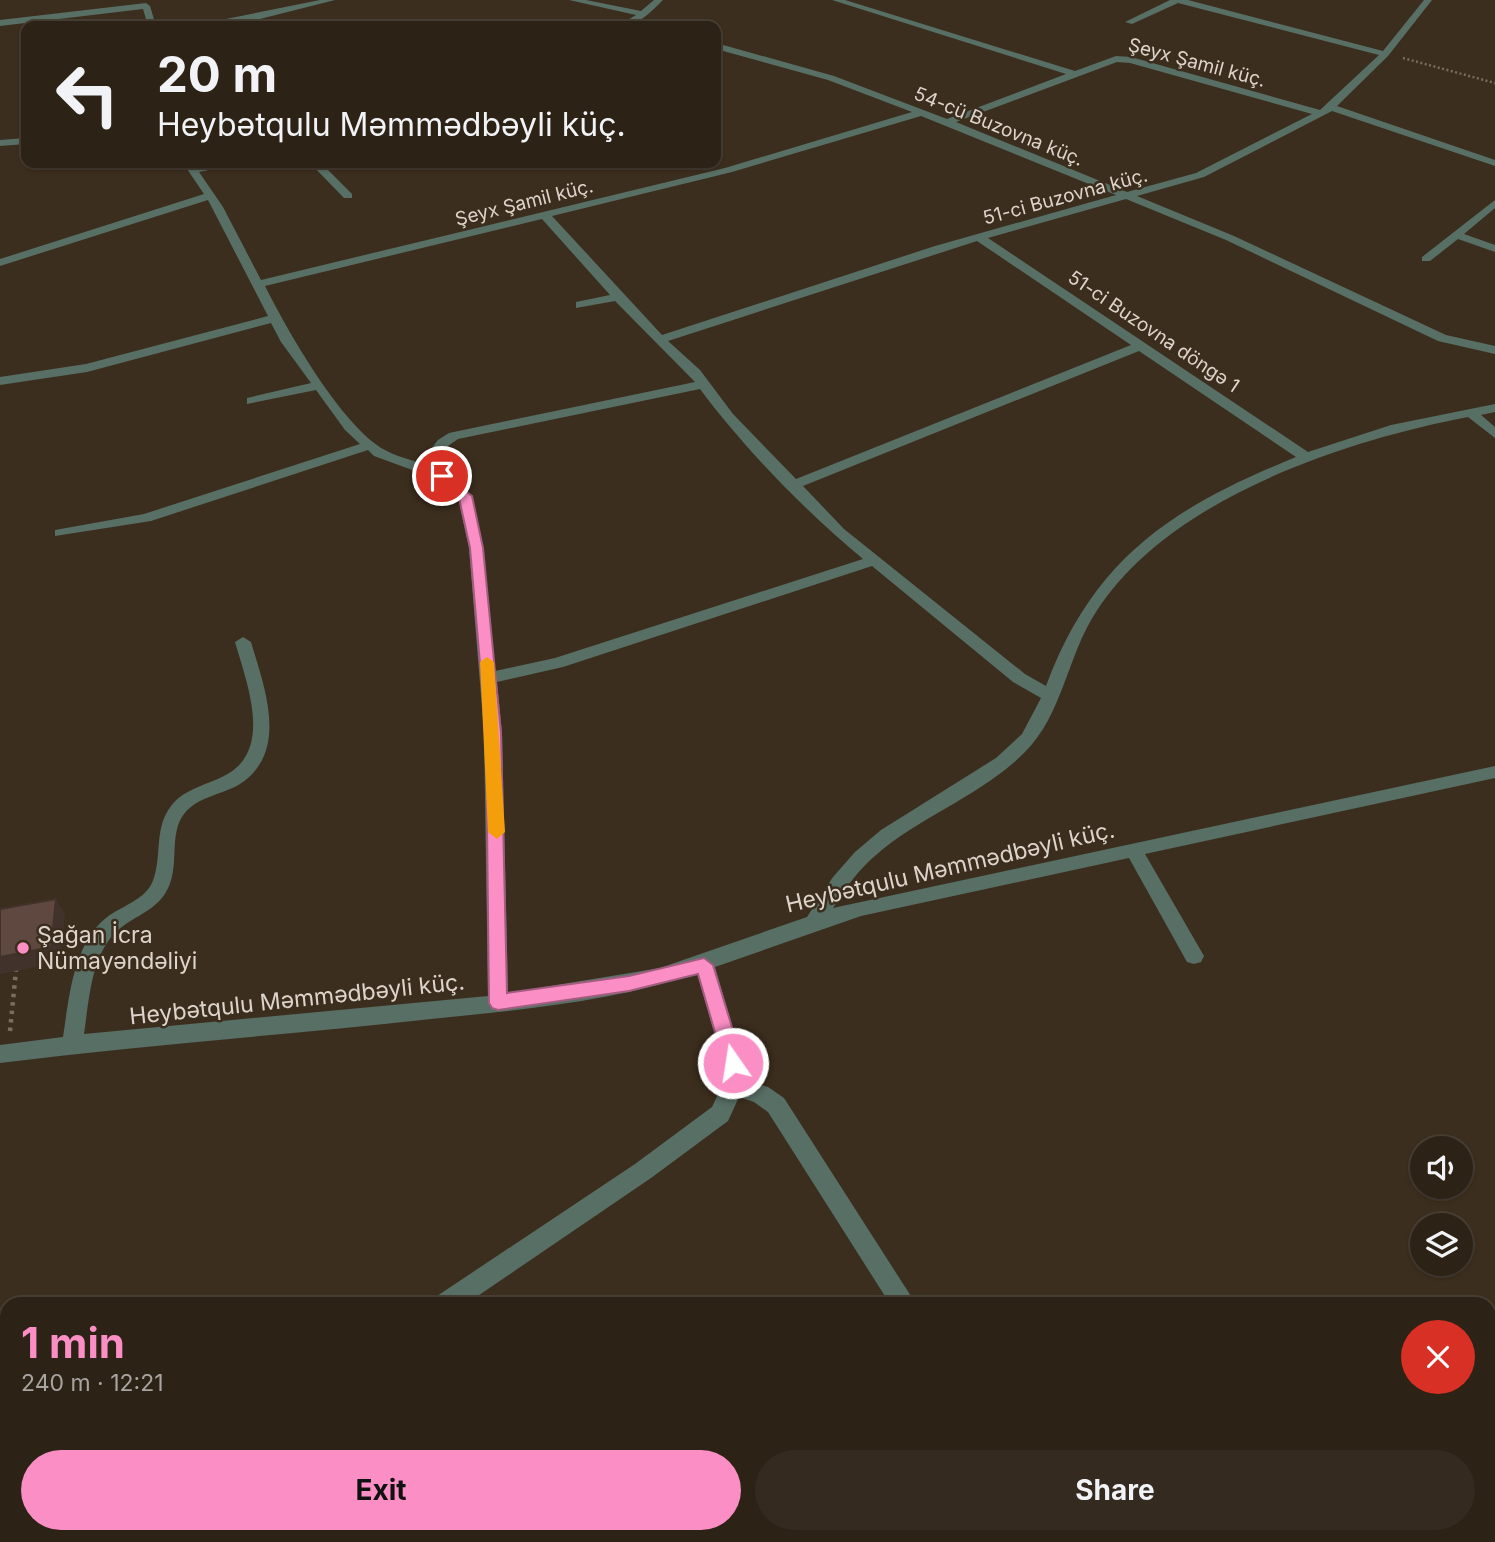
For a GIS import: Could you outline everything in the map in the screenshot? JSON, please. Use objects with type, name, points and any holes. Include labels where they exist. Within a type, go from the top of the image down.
[{"type":"street","points":[[231,21],[331,0]]},
{"type":"street","points":[[573,0],[643,14]]},
{"type":"street","points":[[632,21],[659,0]]},
{"type":"street","points":[[836,0],[1074,74]]},
{"type":"street","points":[[1129,22],[1178,0],[1385,54]]},
{"type":"street","name":"51-ci Buzovna küç.","points":[[661,339],[979,237],[1200,175],[1326,110],[1385,54],[1428,0]]},
{"type":"street","points":[[0,23],[145,3],[150,21]]},
{"type":"street","name":"54-cü Buzovna küç.","points":[[721,47],[831,78],[947,122],[1241,243],[1442,338],[1495,350]]},
{"type":"street","name":"Şeyx Şamil küç.","points":[[947,122],[1109,60],[1124,58],[1326,110],[1495,163]]},
{"type":"street","name":"Şeyx Şamil küç.","points":[[256,285],[728,170],[919,113]]},
{"type":"street","points":[[0,142],[21,141]]},
{"type":"street","points":[[191,168],[287,342],[368,446],[452,481],[465,496],[476,548],[496,799],[498,1003]]},
{"type":"street","points":[[321,168],[348,196]]},
{"type":"street","points":[[0,263],[209,196]]},
{"type":"street","points":[[1426,259],[1495,203]]},
{"type":"street","points":[[545,215],[617,297],[704,384],[728,417],[793,485],[873,561],[1019,678],[1050,696]]},
{"type":"street","points":[[1457,235],[1495,249]]},
{"type":"street","name":"51-ci Buzovna döngə 1","points":[[979,237],[1307,458]]},
{"type":"street","points":[[580,305],[617,297]]},
{"type":"street","points":[[0,381],[87,368],[275,318]]},
{"type":"street","points":[[793,485],[1142,345]]},
{"type":"street","points":[[422,469],[443,443],[454,436],[704,384]]},
{"type":"street","points":[[252,401],[319,385]]},
{"type":"street","points":[[816,920],[846,872],[868,850],[981,777],[1019,748],[1035,728],[1070,646],[1100,593],[1118,572],[1168,530],[1200,510],[1307,458],[1396,428],[1495,408]]},
{"type":"street","points":[[1471,413],[1495,434]]},
{"type":"street","points":[[60,533],[146,518],[368,446]]},
{"type":"street","points":[[488,678],[557,663],[873,561]]},
{"type":"street","points":[[72,1046],[92,953],[111,925],[141,907],[160,887],[165,874],[170,821],[188,800],[234,779],[256,757],[263,729],[261,709],[243,642]]},
{"type":"street","name":"Heybətqulu Məmmədbəyli küç.","points":[[4,1054],[498,1003],[629,983],[704,965],[816,920],[1495,772]]},
{"type":"street","points":[[1133,849],[1194,956]]},
{"type":"street","points":[[454,1297],[709,1123],[728,1102],[733,1086],[728,1040],[704,965]]},
{"type":"street","points":[[733,1086],[760,1094],[776,1105],[899,1297]]},
{"type":"path","points":[[1385,54],[1495,83]]},
{"type":"path","points":[[4,1054],[16,971]]},
{"type":"building","points":[[56,899],[51,947],[0,957],[0,909]]},
{"type":"slow traffic","points":[[487,662],[497,832]]},
{"type":"place","name":"Şağan İcra Nümayəndəliyi","points":[[23,948]]},
{"type":"route","points":[[442,476],[452,481],[465,496],[476,548],[493,733],[498,1003],[629,983],[704,965],[718,1002],[733,1063]]}]
